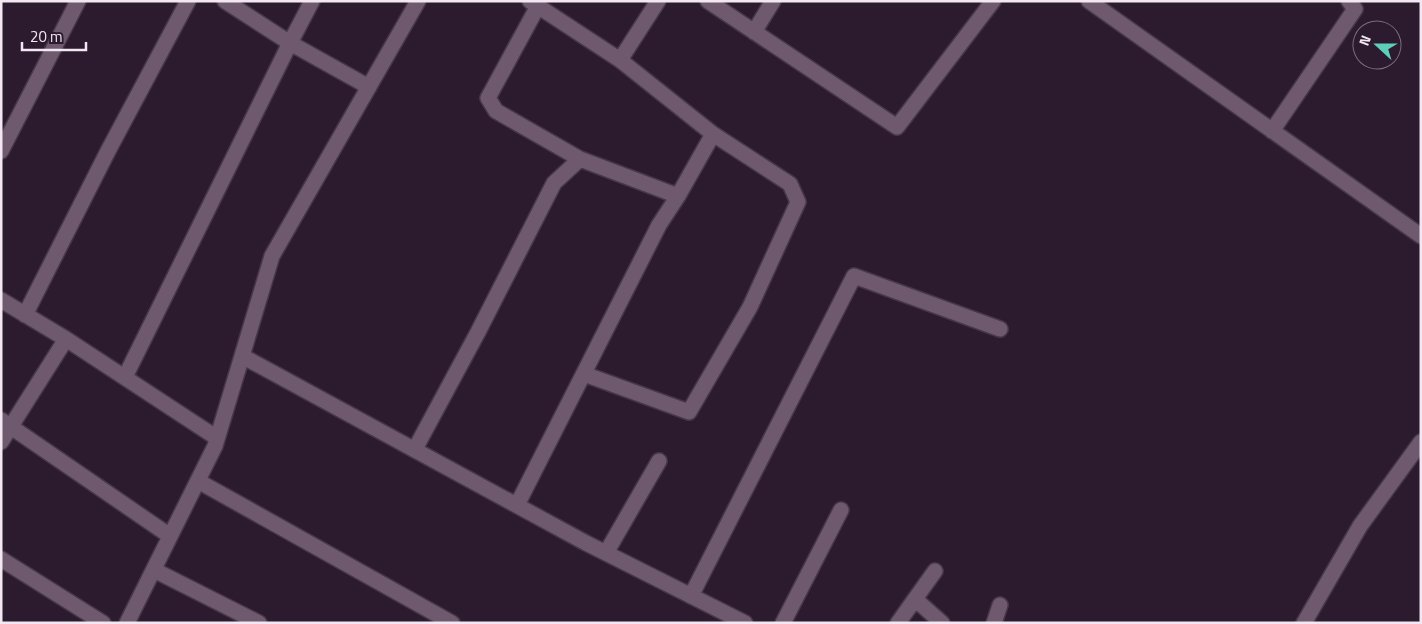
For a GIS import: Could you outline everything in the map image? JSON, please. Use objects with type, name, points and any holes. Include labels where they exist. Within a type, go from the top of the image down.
[{"type":"street","points":[[1,151],[78,1]]},
{"type":"street","points":[[25,315],[108,151],[188,1]]},
{"type":"street","points":[[225,1],[290,43],[369,87]]},
{"type":"street","points":[[125,377],[312,1]]},
{"type":"street","points":[[127,623],[215,446],[272,256],[418,1]]},
{"type":"street","points":[[620,60],[658,1]]},
{"type":"street","points":[[708,1],[897,127],[993,1]]},
{"type":"street","points":[[754,32],[773,1]]},
{"type":"street","points":[[1089,1],[1421,236]]},
{"type":"street","points":[[1272,131],[1355,8],[1349,1]]},
{"type":"street","points":[[584,374],[689,412],[750,307],[798,202],[790,184],[714,134],[620,60],[534,4],[488,98],[496,111],[580,158],[678,196]]},
{"type":"street","points":[[517,505],[659,225],[714,134]]},
{"type":"street","points":[[415,449],[478,332],[554,183],[580,158]]},
{"type":"street","points":[[691,596],[854,276],[1000,328]]},
{"type":"street","points":[[1,300],[66,339],[217,438]]},
{"type":"street","points":[[1,442],[6,423],[66,339]]},
{"type":"street","points":[[242,356],[606,553],[745,623]]},
{"type":"street","points":[[6,423],[170,536]]},
{"type":"street","points":[[1304,623],[1360,526],[1421,442]]},
{"type":"street","points":[[606,553],[659,461]]},
{"type":"street","points":[[198,481],[452,623]]},
{"type":"street","points":[[783,623],[841,510]]},
{"type":"street","points":[[1,559],[103,623]]},
{"type":"street","points":[[154,570],[259,623]]},
{"type":"street","points":[[898,623],[935,571]]},
{"type":"street","points":[[915,599],[942,623]]},
{"type":"street","points":[[994,623],[1000,605]]}]
